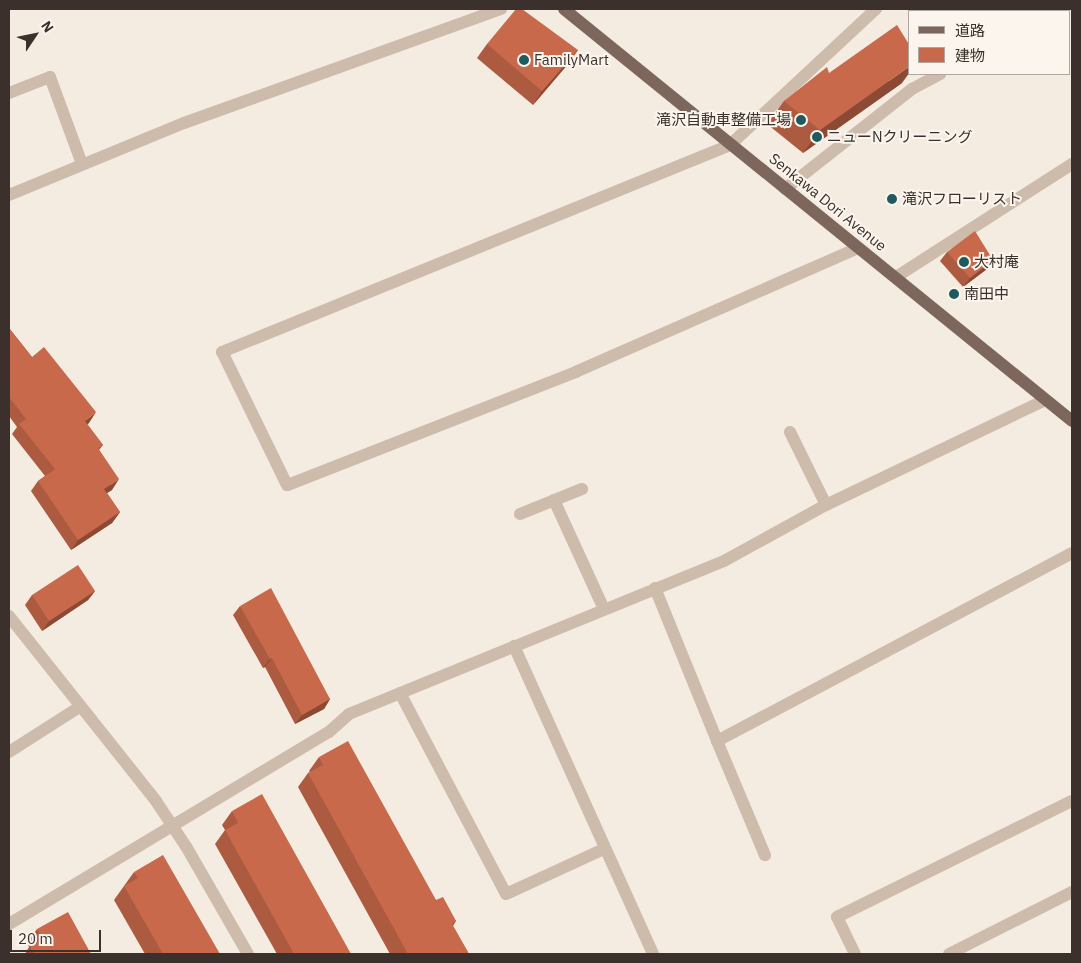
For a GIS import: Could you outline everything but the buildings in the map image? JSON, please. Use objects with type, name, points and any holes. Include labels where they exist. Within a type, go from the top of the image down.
[{"type":"main road","name":"Senkawa Dori Avenue","points":[[564,9],[1045,400],[1070,415]]},
{"type":"street","points":[[9,195],[184,123],[501,9]]},
{"type":"street","points":[[858,248],[576,372],[287,485],[222,352],[730,145],[876,9]]},
{"type":"street","points":[[785,189],[912,89],[938,75]]},
{"type":"street","points":[[9,92],[50,77],[82,164]]},
{"type":"street","points":[[896,277],[1072,164]]},
{"type":"street","points":[[9,924],[329,732],[349,714],[724,561],[826,505],[1045,400]]},
{"type":"street","points":[[790,432],[826,505]]},
{"type":"street","points":[[520,514],[582,489]]},
{"type":"street","points":[[554,500],[604,609]]},
{"type":"street","points":[[717,741],[1072,553]]},
{"type":"street","points":[[655,588],[765,855]]},
{"type":"street","points":[[9,616],[172,825],[188,848],[248,954]]},
{"type":"street","points":[[514,646],[653,954]]},
{"type":"street","points":[[400,693],[506,894],[604,848]]},
{"type":"street","points":[[9,752],[81,706]]},
{"type":"street","points":[[855,954],[837,917],[1072,801]]},
{"type":"street","points":[[949,954],[1072,892]]},
{"type":"place","name":"FamilyMart","points":[[524,60]]},
{"type":"place","name":"滝沢自動車整備工場","points":[[801,120]]},
{"type":"place","name":"ニューNクリーニング","points":[[817,137]]},
{"type":"place","name":"滝沢フローリスト","points":[[892,199]]},
{"type":"place","name":"大村庵","points":[[964,262]]},
{"type":"place","name":"南田中","points":[[954,294]]}]
